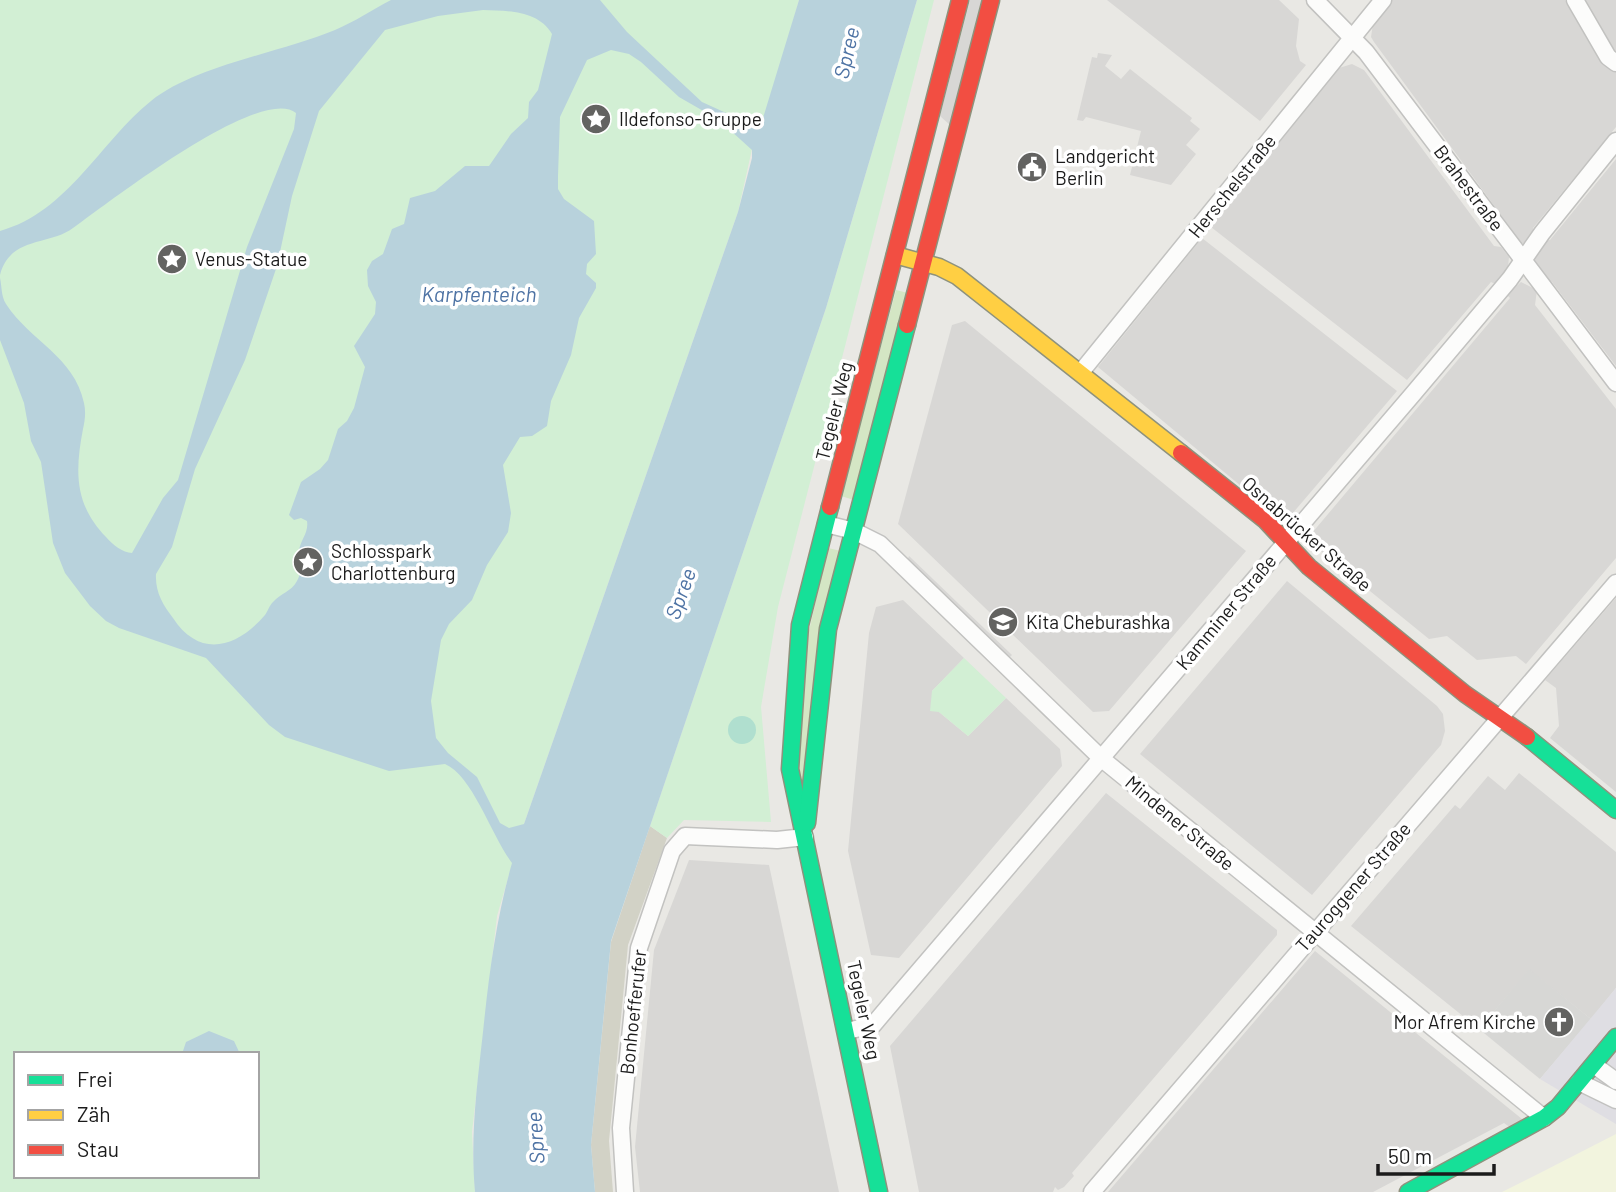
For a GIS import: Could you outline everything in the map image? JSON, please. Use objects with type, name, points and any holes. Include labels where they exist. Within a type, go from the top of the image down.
[{"type":"main road","name":"Tegeler Weg","points":[[879,1192],[847,1031],[805,837],[797,813],[790,769],[792,705],[800,625],[960,0]]},
{"type":"main road","name":"Tegeler Weg","points":[[805,837],[828,629],[991,0]]},
{"type":"main road","name":"Osnabrücker Straße","points":[[895,256],[923,262],[957,276],[1265,520],[1299,559],[1342,595],[1465,694],[1531,740],[1616,810]]},
{"type":"main road","points":[[1408,1192],[1544,1118],[1558,1107],[1616,1038]]},
{"type":"street","name":"Brahestraße","points":[[1315,0],[1354,37],[1616,383]]},
{"type":"street","name":"Herschelstraße","points":[[1080,372],[1383,0]]},
{"type":"street","points":[[1575,0],[1608,57],[1616,63]]},
{"type":"street","name":"Kamminer Straße","points":[[847,1031],[873,1026],[1413,394],[1523,261],[1616,141]]},
{"type":"street","name":"Mindener Straße","points":[[827,524],[853,531],[880,544],[1102,758],[1313,933],[1544,1118]]},
{"type":"street","name":"Tauroggener Straße","points":[[1092,1192],[1616,583]]},
{"type":"street","name":"Bonhoefferufer","points":[[625,1192],[621,1128],[639,948],[671,851],[685,836],[777,840],[805,837]]},
{"type":"street","points":[[1594,1065],[1616,1081]]},
{"type":"street","points":[[1579,1082],[1616,1100]]},
{"type":"shaded area","name":"Schlosspark Charlottenburg","points":[[0,0],[799,0],[771,99],[752,149],[738,212],[524,824],[497,916],[472,1132],[475,1192],[0,1192]]},
{"type":"shaded area","points":[[917,0],[934,0],[778,607],[761,707],[771,822],[684,820],[667,838],[650,826],[826,308]]},
{"type":"shaded area","points":[[970,0],[982,0],[950,125],[940,116]]},
{"type":"shaded area","points":[[1107,0],[1279,0],[1299,19],[1296,46],[1300,61],[1306,65],[1260,121]]},
{"type":"shaded area","points":[[1392,0],[1565,0],[1593,49],[1616,72],[1616,127],[1533,228],[1533,235],[1527,243],[1516,243],[1511,237],[1512,230],[1371,37],[1373,24]]},
{"type":"shaded area","points":[[1582,0],[1616,0],[1616,53],[1609,46]]},
{"type":"shaded area","points":[[1098,53],[1112,55],[1105,66],[1121,79],[1130,69],[1192,118],[1190,121],[1200,129],[1186,145],[1196,154],[1171,185],[1130,175],[1141,131],[1086,117],[1083,121],[1077,120],[1092,57],[1097,58]]},
{"type":"shaded area","points":[[1352,64],[1364,70],[1494,246],[1501,247],[1509,257],[1508,267],[1495,284],[1491,282],[1407,380],[1211,227],[1339,68]]},
{"type":"shaded area","points":[[1616,159],[1616,366],[1552,282],[1543,278],[1533,266],[1532,255],[1543,241],[1550,240]]},
{"type":"shaded area","points":[[1202,238],[1397,391],[1292,514],[1282,510],[1277,516],[1098,367]]},
{"type":"shaded area","points":[[1521,282],[1537,290],[1535,305],[1616,409],[1616,558],[1526,664],[1516,656],[1477,660],[1447,636],[1429,639],[1317,548],[1319,540],[1312,533],[1510,298],[1507,295]]},
{"type":"shaded area","points":[[965,321],[1246,551],[1109,711],[1093,712],[898,524],[952,325]]},
{"type":"shaded area","points":[[909,556],[1012,655],[1008,659],[907,561]]},
{"type":"shaded area","points":[[1287,581],[1437,706],[1443,714],[1445,731],[1441,745],[1312,895],[1140,754]]},
{"type":"shaded area","points":[[1616,598],[1616,792],[1550,738],[1559,726],[1556,688],[1545,680]]},
{"type":"shaded area","points":[[903,600],[964,658],[932,691],[939,712],[968,736],[1006,698],[1060,749],[1062,766],[899,958],[871,955],[848,851],[869,633],[876,607]]},
{"type":"shaded area","points":[[964,658],[1006,698],[968,736],[939,712],[930,711],[932,691]]},
{"type":"shaded area","points":[[742,716],[752,720],[756,730],[752,740],[742,744],[732,740],[728,730],[732,720]]},
{"type":"shaded area","points":[[1519,773],[1616,852],[1616,988],[1591,1019],[1529,970],[1479,1029],[1351,926],[1455,805],[1460,809],[1488,776],[1505,790]]},
{"type":"shaded area","points":[[1106,793],[1277,930],[1277,935],[1072,1173],[1074,1176],[1064,1187],[1058,1190],[1055,1187],[1053,1192],[919,1192],[890,1046]]},
{"type":"shaded area","points":[[650,826],[667,838],[628,945],[609,1141],[613,1192],[595,1192],[591,1145],[611,942]]},
{"type":"shaded area","points":[[689,860],[769,865],[839,1192],[640,1192],[635,1147],[654,950]]},
{"type":"shaded area","points":[[1315,951],[1522,1119],[1511,1128],[1504,1123],[1373,1192],[1108,1192]]},
{"type":"shaded area","name":"Mor Afrem Kirche","points":[[1529,969],[1591,1019],[1540,1079],[1479,1029]]},
{"type":"shaded area","points":[[1616,988],[1616,1124],[1540,1079]]},
{"type":"shaded area","points":[[1616,1134],[1616,1192],[1502,1192],[1538,1174]]},
{"type":"green space","points":[[896,290],[908,293],[854,500],[841,496]]},
{"type":"green space","points":[[828,548],[841,551],[802,801],[796,776],[806,644]]},
{"type":"water","points":[[391,0],[600,0],[627,32],[702,102],[735,117],[763,118],[799,0],[917,0],[826,308],[611,941],[591,1145],[595,1192],[475,1192],[475,1112],[485,1010],[497,926],[512,863],[464,781],[445,764],[389,771],[285,737],[269,725],[206,658],[119,628],[106,621],[90,606],[65,573],[53,543],[41,462],[31,441],[24,403],[0,340],[0,278],[6,304],[61,361],[79,387],[85,413],[78,473],[83,499],[95,525],[108,540],[121,550],[132,553],[163,498],[178,480],[247,247],[294,129],[296,113],[277,109],[251,115],[219,130],[149,173],[63,234],[21,248],[5,263],[0,275],[0,231],[24,222],[45,208],[82,174],[133,118],[151,101],[170,89],[214,69],[335,30]],"holes":[[[483,10],[530,16],[539,20],[552,34],[538,90],[529,102],[528,118],[511,134],[489,166],[465,166],[435,191],[410,198],[404,224],[392,229],[383,254],[372,261],[367,270],[368,286],[376,302],[375,314],[354,346],[365,367],[354,408],[347,421],[338,429],[328,460],[301,482],[289,515],[294,520],[301,518],[307,521],[299,551],[299,577],[292,588],[273,602],[254,627],[242,635],[218,644],[206,644],[194,639],[183,631],[163,603],[158,592],[156,574],[172,547],[195,469],[245,360],[277,266],[292,196],[319,111],[385,30],[438,16]],[[611,50],[629,54],[679,97],[719,120],[752,150],[752,158],[738,212],[524,824],[509,828],[500,823],[477,777],[448,753],[436,738],[431,701],[441,640],[449,624],[472,600],[487,565],[508,532],[511,513],[503,465],[520,437],[532,436],[547,426],[551,401],[571,355],[579,318],[596,288],[596,283],[586,274],[587,264],[596,254],[594,221],[564,199],[558,189],[560,117],[587,60]]]},
{"type":"water","points":[[209,1031],[234,1041],[239,1052],[183,1052],[186,1042]]},
{"type":"traffic: fast","points":[[807,823],[828,629],[907,325]]},
{"type":"traffic: fast","points":[[830,507],[800,625],[790,769],[879,1192]]},
{"type":"traffic: fast","points":[[1527,737],[1616,810]]},
{"type":"traffic: fast","points":[[1408,1192],[1544,1118],[1558,1107],[1616,1037]]},
{"type":"traffic: slow","points":[[895,255],[939,267],[957,276],[1181,453]]},
{"type":"traffic: jam","points":[[830,507],[960,0]]},
{"type":"traffic: jam","points":[[907,325],[991,0]]},
{"type":"traffic: jam","points":[[1181,453],[1265,520],[1309,567],[1465,694],[1527,737]]},
{"type":"place","name":"Ildefonso-Gruppe","points":[[596,119]]},
{"type":"place","name":"Landgericht Berlin","points":[[1032,167]]},
{"type":"place","name":"Venus-Statue","points":[[172,259]]},
{"type":"place","name":"Schlosspark Charlottenburg","points":[[308,562]]},
{"type":"place","name":"Kita Cheburashka","points":[[1003,622]]},
{"type":"place","name":"Mor Afrem Kirche","points":[[1559,1022]]},
{"type":"water label","name":"Spree","points":[[847,53]]},
{"type":"water label","name":"Karpfenteich","points":[[479,295]]},
{"type":"water label","name":"Spree","points":[[681,594]]},
{"type":"water label","name":"Spree","points":[[536,1138]]}]
